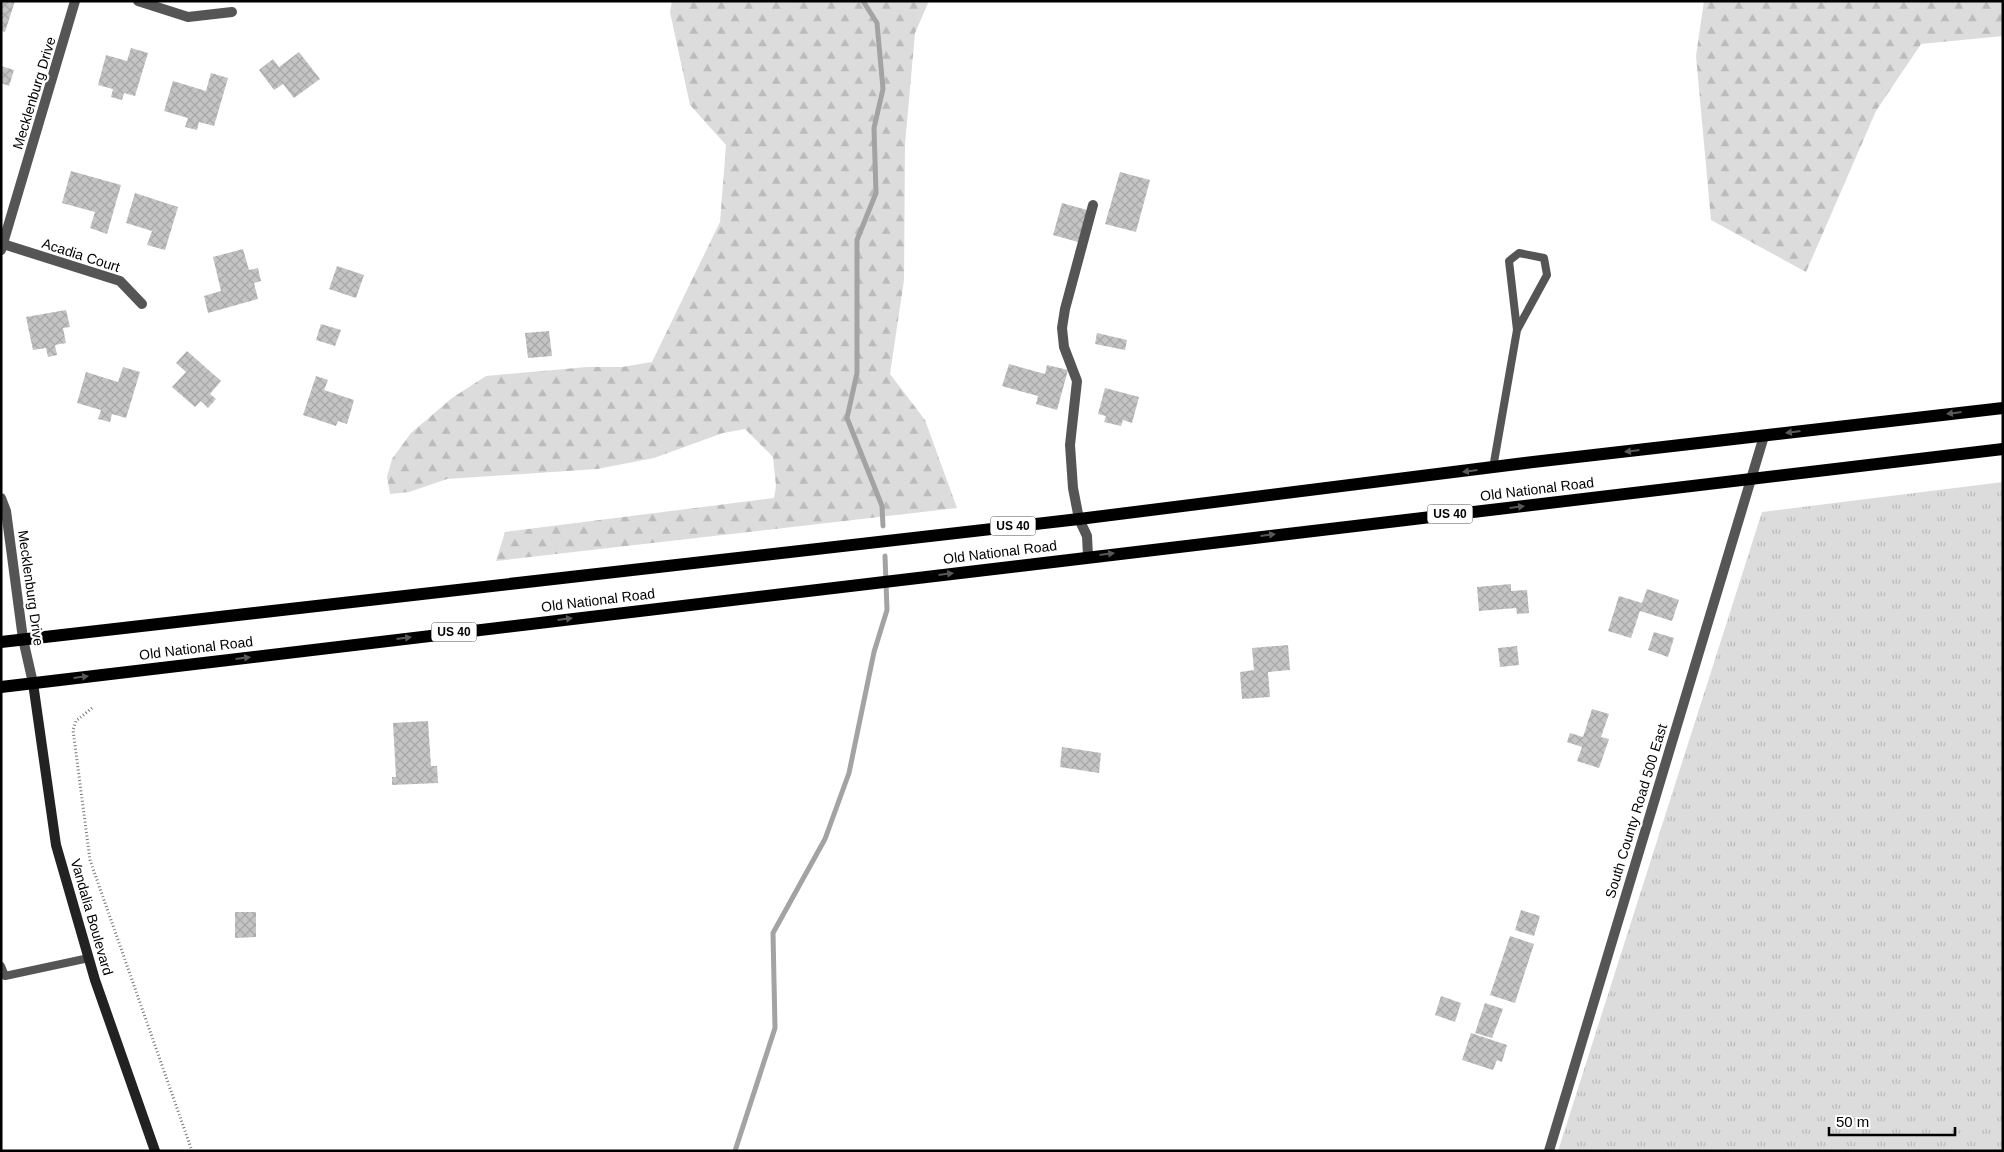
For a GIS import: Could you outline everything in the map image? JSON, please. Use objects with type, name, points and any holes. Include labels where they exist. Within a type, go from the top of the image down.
[{"type":"main road","name":"Old National Road","points":[[1,642],[1079,519],[2003,408]]},
{"type":"main road","name":"Old National Road","points":[[1,687],[1088,556],[1751,480],[2003,449]]},
{"type":"street","name":"Mecklenburg Drive","points":[[2,247],[75,1]]},
{"type":"street","points":[[138,1],[188,17],[232,12]]},
{"type":"street","points":[[1088,556],[1086,536],[1079,519],[1073,488],[1070,445],[1077,381],[1064,347],[1062,328],[1065,309],[1093,205]]},
{"type":"street","name":"Acadia Court","points":[[2,247],[120,281],[142,304]]},
{"type":"street","name":"South County Road 500 East","points":[[1549,1151],[1764,436]]},
{"type":"street","name":"Mecklenburg Drive","points":[[1,498],[6,510],[24,639],[33,683]]},
{"type":"street","name":"Vandalia Boulevard","points":[[33,683],[56,845],[89,958],[155,1151]]},
{"type":"lane","points":[[1493,468],[1517,330],[1509,262],[1519,253],[1530,254],[1544,258],[1547,275],[1517,330]]},
{"type":"lane","points":[[1,966],[5,976],[89,958]]},
{"type":"path","points":[[92,708],[76,721],[73,730],[90,860],[192,1151]]},
{"type":"green space","points":[[672,1],[929,1],[915,33],[905,144],[904,280],[890,374],[925,420],[957,508],[496,561],[505,532],[774,498],[776,486],[773,457],[745,429],[723,433],[654,458],[597,469],[447,479],[409,492],[390,494],[387,477],[392,459],[411,433],[452,398],[486,376],[587,367],[622,367],[652,362],[720,222],[726,145],[690,105],[670,12]]},
{"type":"green space","points":[[1704,1],[2003,1],[2003,36],[1921,44],[1876,111],[1806,272],[1711,220],[1696,56]]},
{"type":"green space","points":[[2003,482],[2003,1151],[1558,1151],[1762,512]]},
{"type":"building","points":[[1,1],[15,1],[5,32],[1,31]]},
{"type":"building","points":[[131,48],[148,53],[135,96],[124,93],[122,100],[111,97],[113,89],[98,85],[106,55],[127,61]]},
{"type":"building","points":[[299,52],[320,79],[294,98],[283,84],[274,90],[259,70],[273,59],[279,67]]},
{"type":"building","points":[[1,66],[14,70],[9,86],[1,83]]},
{"type":"building","points":[[211,73],[228,78],[214,126],[199,122],[197,130],[185,127],[188,118],[164,111],[173,81],[206,91]]},
{"type":"building","points":[[71,171],[121,185],[107,234],[90,228],[95,212],[62,203]]},
{"type":"building","points":[[1120,172],[1150,180],[1136,232],[1105,224]]},
{"type":"building","points":[[135,193],[178,207],[165,250],[147,245],[152,231],[126,223]]},
{"type":"building","points":[[1062,203],[1087,210],[1078,242],[1053,235]]},
{"type":"building","points":[[243,249],[249,270],[258,268],[261,281],[254,283],[258,299],[208,313],[204,296],[221,291],[213,257]]},
{"type":"building","points":[[337,266],[364,275],[356,298],[329,289]]},
{"type":"building","points":[[66,310],[70,327],[63,328],[66,343],[55,345],[57,355],[48,357],[46,348],[33,350],[26,317]]},
{"type":"building","points":[[321,324],[341,330],[335,346],[316,340]]},
{"type":"building","points":[[549,331],[552,356],[528,358],[525,333]]},
{"type":"building","points":[[1097,333],[1127,340],[1125,350],[1095,344]]},
{"type":"building","points":[[187,351],[221,381],[210,394],[216,399],[208,408],[201,401],[195,407],[172,387],[186,372],[176,363]]},
{"type":"building","points":[[1009,364],[1045,374],[1047,365],[1068,370],[1057,410],[1036,404],[1038,396],[1002,386]]},
{"type":"building","points":[[123,367],[140,372],[126,418],[112,414],[110,422],[98,419],[101,410],[77,403],[86,372],[118,382]]},
{"type":"building","points":[[316,376],[328,380],[324,390],[354,400],[347,424],[338,421],[336,426],[303,415]]},
{"type":"building","points":[[1105,388],[1139,397],[1132,423],[1123,420],[1121,426],[1104,422],[1106,416],[1098,414]]},
{"type":"building","points":[[1511,584],[1511,591],[1527,590],[1529,613],[1517,614],[1516,608],[1479,611],[1477,587]]},
{"type":"building","points":[[1647,589],[1679,600],[1672,621],[1640,611],[1631,638],[1608,631],[1619,596],[1642,603]]},
{"type":"building","points":[[1654,632],[1674,638],[1668,657],[1648,650]]},
{"type":"building","points":[[1288,645],[1290,670],[1268,672],[1270,697],[1242,699],[1240,672],[1254,670],[1252,648]]},
{"type":"building","points":[[1517,646],[1519,665],[1500,667],[1498,648]]},
{"type":"building","points":[[1592,709],[1609,714],[1601,737],[1609,739],[1599,768],[1577,761],[1582,747],[1567,742],[1570,733],[1583,737]]},
{"type":"building","points":[[428,721],[431,766],[437,766],[438,783],[392,785],[392,777],[396,777],[393,723]]},
{"type":"building","points":[[1062,747],[1101,753],[1099,773],[1060,767]]},
{"type":"building","points":[[1521,910],[1540,916],[1534,936],[1515,930]]},
{"type":"building","points":[[235,912],[256,912],[256,937],[235,938]]},
{"type":"building","points":[[1510,936],[1534,944],[1515,1003],[1490,995]]},
{"type":"building","points":[[1441,996],[1461,1003],[1455,1022],[1435,1015]]},
{"type":"building","points":[[1485,1003],[1503,1009],[1492,1038],[1475,1033]]},
{"type":"building","points":[[1471,1033],[1507,1045],[1502,1062],[1497,1060],[1493,1070],[1462,1060]]},
{"type":"waterway","points":[[863,1],[877,23],[883,89],[874,128],[876,193],[857,240],[857,373],[847,418],[882,506],[883,526]]},
{"type":"waterway","points":[[735,1151],[775,1028],[773,933],[825,839],[849,773],[874,652],[887,610],[885,556]]}]
